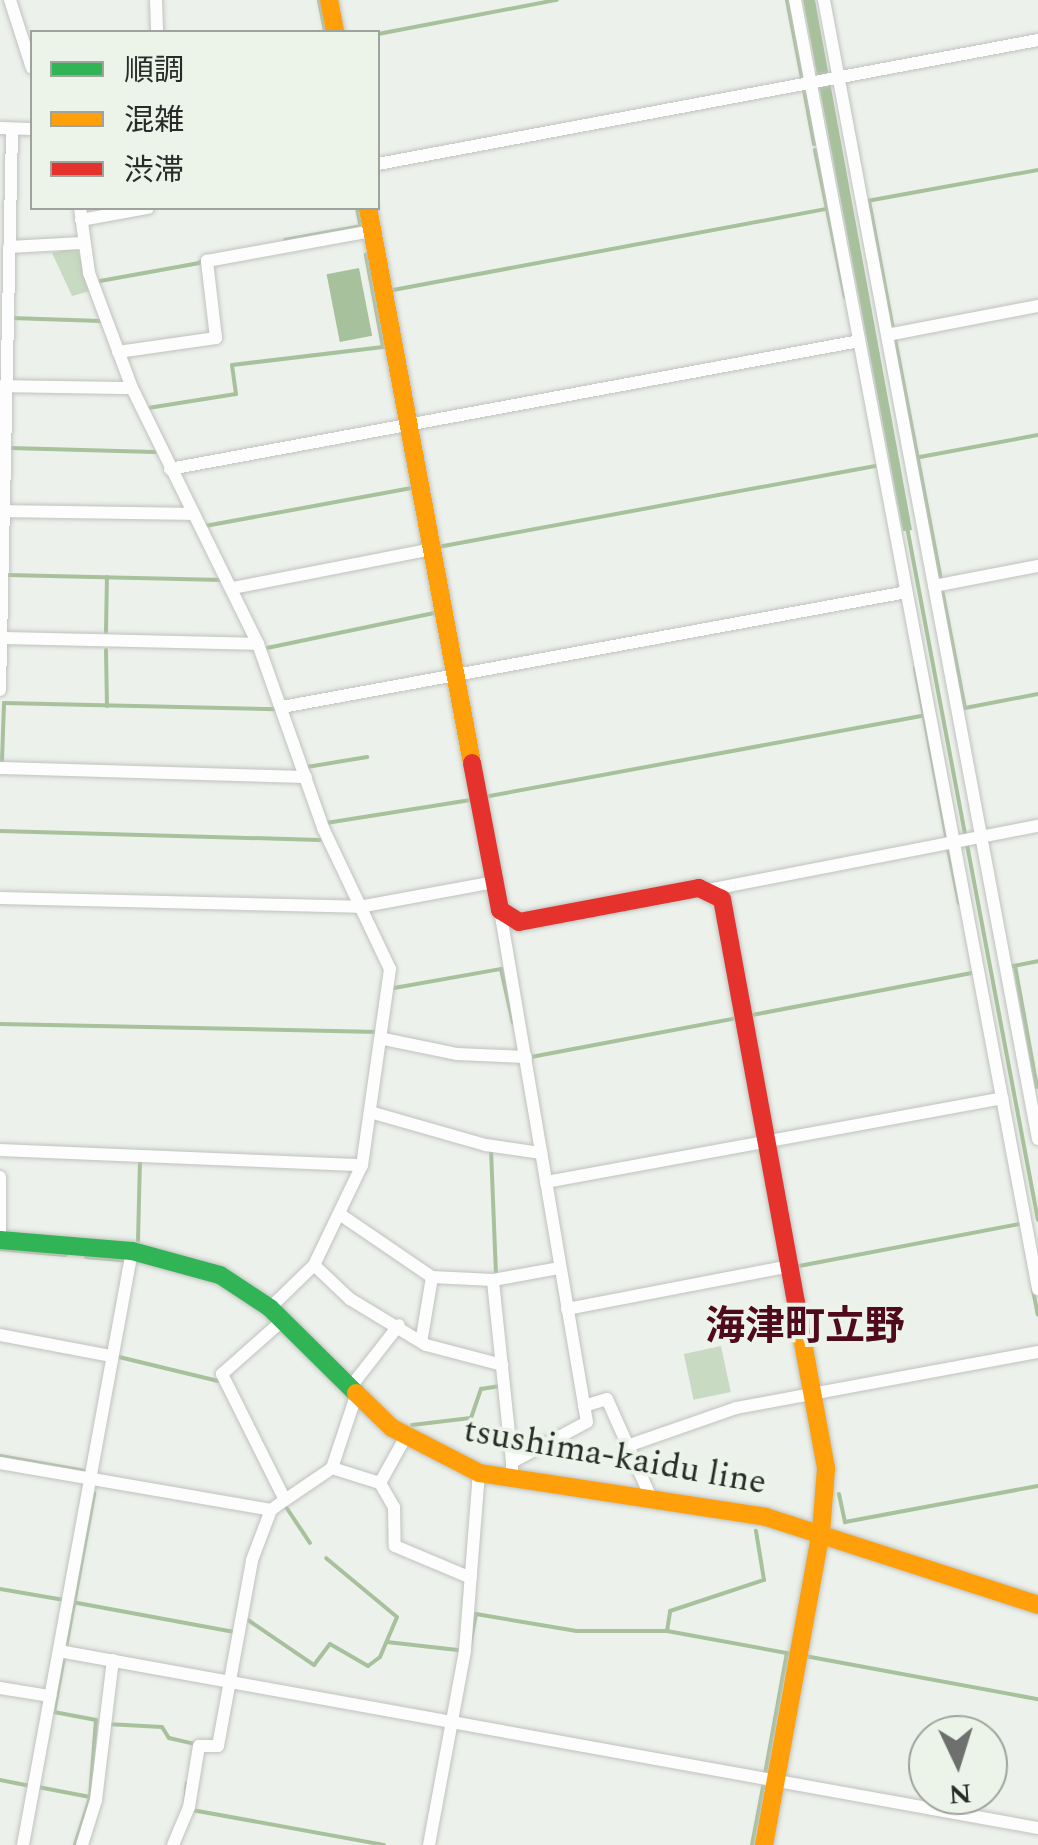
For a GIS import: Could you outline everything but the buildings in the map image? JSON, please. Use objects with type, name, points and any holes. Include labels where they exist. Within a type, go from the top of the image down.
[{"type":"street","points":[[10,0],[30,62]]},
{"type":"street","points":[[156,0],[157,30]]},
{"type":"street","points":[[329,0],[335,30]]},
{"type":"street","points":[[795,0],[1002,1098],[1032,1223],[1038,1290]]},
{"type":"street","points":[[824,0],[978,837],[1034,1093],[1038,1139]]},
{"type":"street","points":[[0,26],[17,26]]},
{"type":"street","points":[[380,164],[1038,40]]},
{"type":"street","points":[[0,690],[3,386],[9,247],[6,128]]},
{"type":"street","points":[[125,210],[80,214],[82,243],[118,352],[170,469],[258,644],[306,777],[359,907],[390,969],[384,1040],[362,1165],[342,1215],[314,1265],[277,1314],[222,1374],[285,1500]]},
{"type":"street","points":[[368,210],[500,910],[584,1406],[583,1427],[512,1470],[493,1280]]},
{"type":"street","points":[[118,352],[216,338],[207,261],[372,231]]},
{"type":"street","points":[[9,247],[82,243]]},
{"type":"street","points":[[887,335],[1038,306]]},
{"type":"street","points":[[170,469],[859,342]]},
{"type":"street","points":[[3,386],[132,388]]},
{"type":"street","points":[[4,511],[192,514]]},
{"type":"street","points":[[233,588],[432,549]]},
{"type":"street","points":[[934,586],[1038,566]]},
{"type":"street","points":[[282,707],[906,592]]},
{"type":"street","points":[[1,638],[258,644]]},
{"type":"street","points":[[0,768],[306,777]]},
{"type":"street","points":[[500,910],[519,922],[714,889],[1038,826]]},
{"type":"street","points":[[0,898],[359,907],[494,882]]},
{"type":"street","points":[[714,889],[724,910],[826,1468],[821,1532],[764,1845]]},
{"type":"street","points":[[384,1040],[457,1054],[526,1057]]},
{"type":"street","points":[[546,1182],[1002,1098]]},
{"type":"street","points":[[370,1112],[486,1145],[541,1153]]},
{"type":"street","points":[[0,1150],[362,1165]]},
{"type":"street","points":[[0,1177],[0,1240]]},
{"type":"street","points":[[342,1215],[432,1277],[493,1280],[560,1268]]},
{"type":"street","name":"tsushima-kaidu line","points":[[0,1240],[132,1250],[220,1276],[277,1314],[353,1392],[405,1438],[479,1473],[512,1470],[821,1532],[1038,1604]]},
{"type":"street","points":[[23,1845],[132,1250]]},
{"type":"street","points":[[314,1265],[350,1298],[422,1337],[426,1345],[502,1364]]},
{"type":"street","points":[[567,1309],[791,1266]]},
{"type":"street","points":[[422,1337],[432,1277]]},
{"type":"street","points":[[173,1845],[188,1807],[200,1746],[218,1746],[252,1560],[271,1510],[332,1468],[353,1392],[399,1325]]},
{"type":"street","points":[[0,1336],[112,1356]]},
{"type":"street","points":[[630,1445],[736,1408],[1038,1352]]},
{"type":"street","points":[[584,1406],[607,1399],[651,1498]]},
{"type":"street","points":[[380,1483],[405,1438]]},
{"type":"street","points":[[0,1463],[271,1510]]},
{"type":"street","points":[[332,1468],[380,1483],[396,1514],[394,1546],[471,1578]]},
{"type":"street","points":[[429,1845],[452,1721],[471,1578],[479,1473]]},
{"type":"street","points":[[59,1651],[1038,1828]]},
{"type":"street","points":[[82,1845],[96,1800],[113,1660]]},
{"type":"street","points":[[0,1688],[50,1696]]},
{"type":"shaded area","points":[[803,0],[815,0],[912,530],[903,531]]},
{"type":"shaded area","points":[[77,247],[90,291],[72,296],[52,253]]},
{"type":"shaded area","points":[[359,268],[372,336],[340,342],[327,274]]},
{"type":"shaded area","points":[[721,1346],[731,1392],[694,1400],[684,1354]]},
{"type":"waterway","points":[[319,0],[325,30]]},
{"type":"waterway","points":[[380,34],[557,0]]},
{"type":"waterway","points":[[787,0],[802,78]]},
{"type":"waterway","points":[[804,90],[814,144]]},
{"type":"waterway","points":[[815,150],[845,297]]},
{"type":"waterway","points":[[867,201],[1038,170]]},
{"type":"waterway","points":[[869,201],[893,329]]},
{"type":"waterway","points":[[393,290],[826,209]]},
{"type":"waterway","points":[[357,210],[360,224]]},
{"type":"waterway","points":[[285,240],[361,226]]},
{"type":"waterway","points":[[148,408],[236,394],[232,365],[383,347],[366,255]]},
{"type":"waterway","points":[[100,281],[199,263],[207,256]]},
{"type":"waterway","points":[[11,318],[101,321]]},
{"type":"waterway","points":[[895,339],[941,580]]},
{"type":"waterway","points":[[920,457],[1038,435]]},
{"type":"waterway","points":[[10,448],[155,452]]},
{"type":"waterway","points":[[438,547],[877,466]]},
{"type":"waterway","points":[[205,526],[412,488]]},
{"type":"waterway","points":[[907,527],[1038,1220]]},
{"type":"waterway","points":[[7,575],[222,580]]},
{"type":"waterway","points":[[106,632],[107,577]]},
{"type":"waterway","points":[[942,590],[965,708],[1038,694]]},
{"type":"waterway","points":[[267,648],[435,613]]},
{"type":"waterway","points":[[106,650],[107,706]]},
{"type":"waterway","points":[[915,668],[946,835]]},
{"type":"waterway","points":[[2,761],[4,703],[276,709]]},
{"type":"waterway","points":[[484,797],[923,716]]},
{"type":"waterway","points":[[307,767],[367,757]]},
{"type":"waterway","points":[[326,823],[472,800]]},
{"type":"waterway","points":[[0,831],[320,840]]},
{"type":"waterway","points":[[948,848],[959,903]]},
{"type":"waterway","points":[[1013,966],[1038,961]]},
{"type":"waterway","points":[[1015,966],[1037,1087]]},
{"type":"waterway","points":[[394,988],[501,969],[513,1023]]},
{"type":"waterway","points":[[752,1015],[973,973]]},
{"type":"waterway","points":[[531,1057],[738,1018]]},
{"type":"waterway","points":[[0,1024],[378,1032]]},
{"type":"waterway","points":[[491,1150],[496,1275]]},
{"type":"waterway","points":[[138,1241],[140,1161]]},
{"type":"waterway","points":[[799,1266],[1020,1224]]},
{"type":"waterway","points":[[0,1249],[66,1255]]},
{"type":"waterway","points":[[86,1257],[124,1260]]},
{"type":"waterway","points":[[1033,1290],[1038,1315]]},
{"type":"waterway","points":[[119,1357],[218,1381]]},
{"type":"waterway","points":[[412,1425],[471,1418],[481,1389],[499,1386]]},
{"type":"waterway","points":[[0,1456],[85,1471]]},
{"type":"waterway","points":[[839,1494],[845,1522],[1038,1486]]},
{"type":"waterway","points":[[66,1647],[94,1494]]},
{"type":"waterway","points":[[286,1507],[310,1543]]},
{"type":"waterway","points":[[667,1631],[670,1611],[764,1580],[756,1531]]},
{"type":"waterway","points":[[248,1620],[314,1665],[330,1644],[368,1666],[380,1657],[397,1617],[326,1558]]},
{"type":"waterway","points":[[0,1589],[64,1600]]},
{"type":"waterway","points":[[72,1602],[234,1632]]},
{"type":"waterway","points":[[469,1650],[476,1614],[577,1631],[667,1631],[792,1654]]},
{"type":"waterway","points":[[387,1642],[458,1650]]},
{"type":"waterway","points":[[765,1774],[787,1653]]},
{"type":"waterway","points":[[805,1656],[1038,1699]]},
{"type":"waterway","points":[[64,1657],[54,1712],[96,1720],[90,1798],[75,1845]]},
{"type":"waterway","points":[[107,1724],[162,1727],[169,1738],[194,1744]]},
{"type":"waterway","points":[[0,1780],[30,1786]]},
{"type":"waterway","points":[[752,1845],[764,1782]]},
{"type":"waterway","points":[[185,1809],[187,1783]]},
{"type":"waterway","points":[[38,1787],[90,1797]]},
{"type":"waterway","points":[[192,1810],[384,1845]]},
{"type":"traffic: fast","points":[[0,1240],[132,1251],[220,1275],[270,1308],[356,1393]]},
{"type":"traffic: slow","points":[[329,0],[335,30]]},
{"type":"traffic: slow","points":[[368,210],[472,763]]},
{"type":"traffic: slow","points":[[764,1845],[821,1532],[826,1468],[796,1304]]},
{"type":"traffic: slow","points":[[356,1393],[392,1428],[479,1473],[766,1517],[1038,1605]]},
{"type":"traffic: jam","points":[[472,763],[500,910],[519,922],[699,888],[722,899],[796,1304]]},
{"type":"district","name":"海津町立野","points":[[805,1328]]}]
